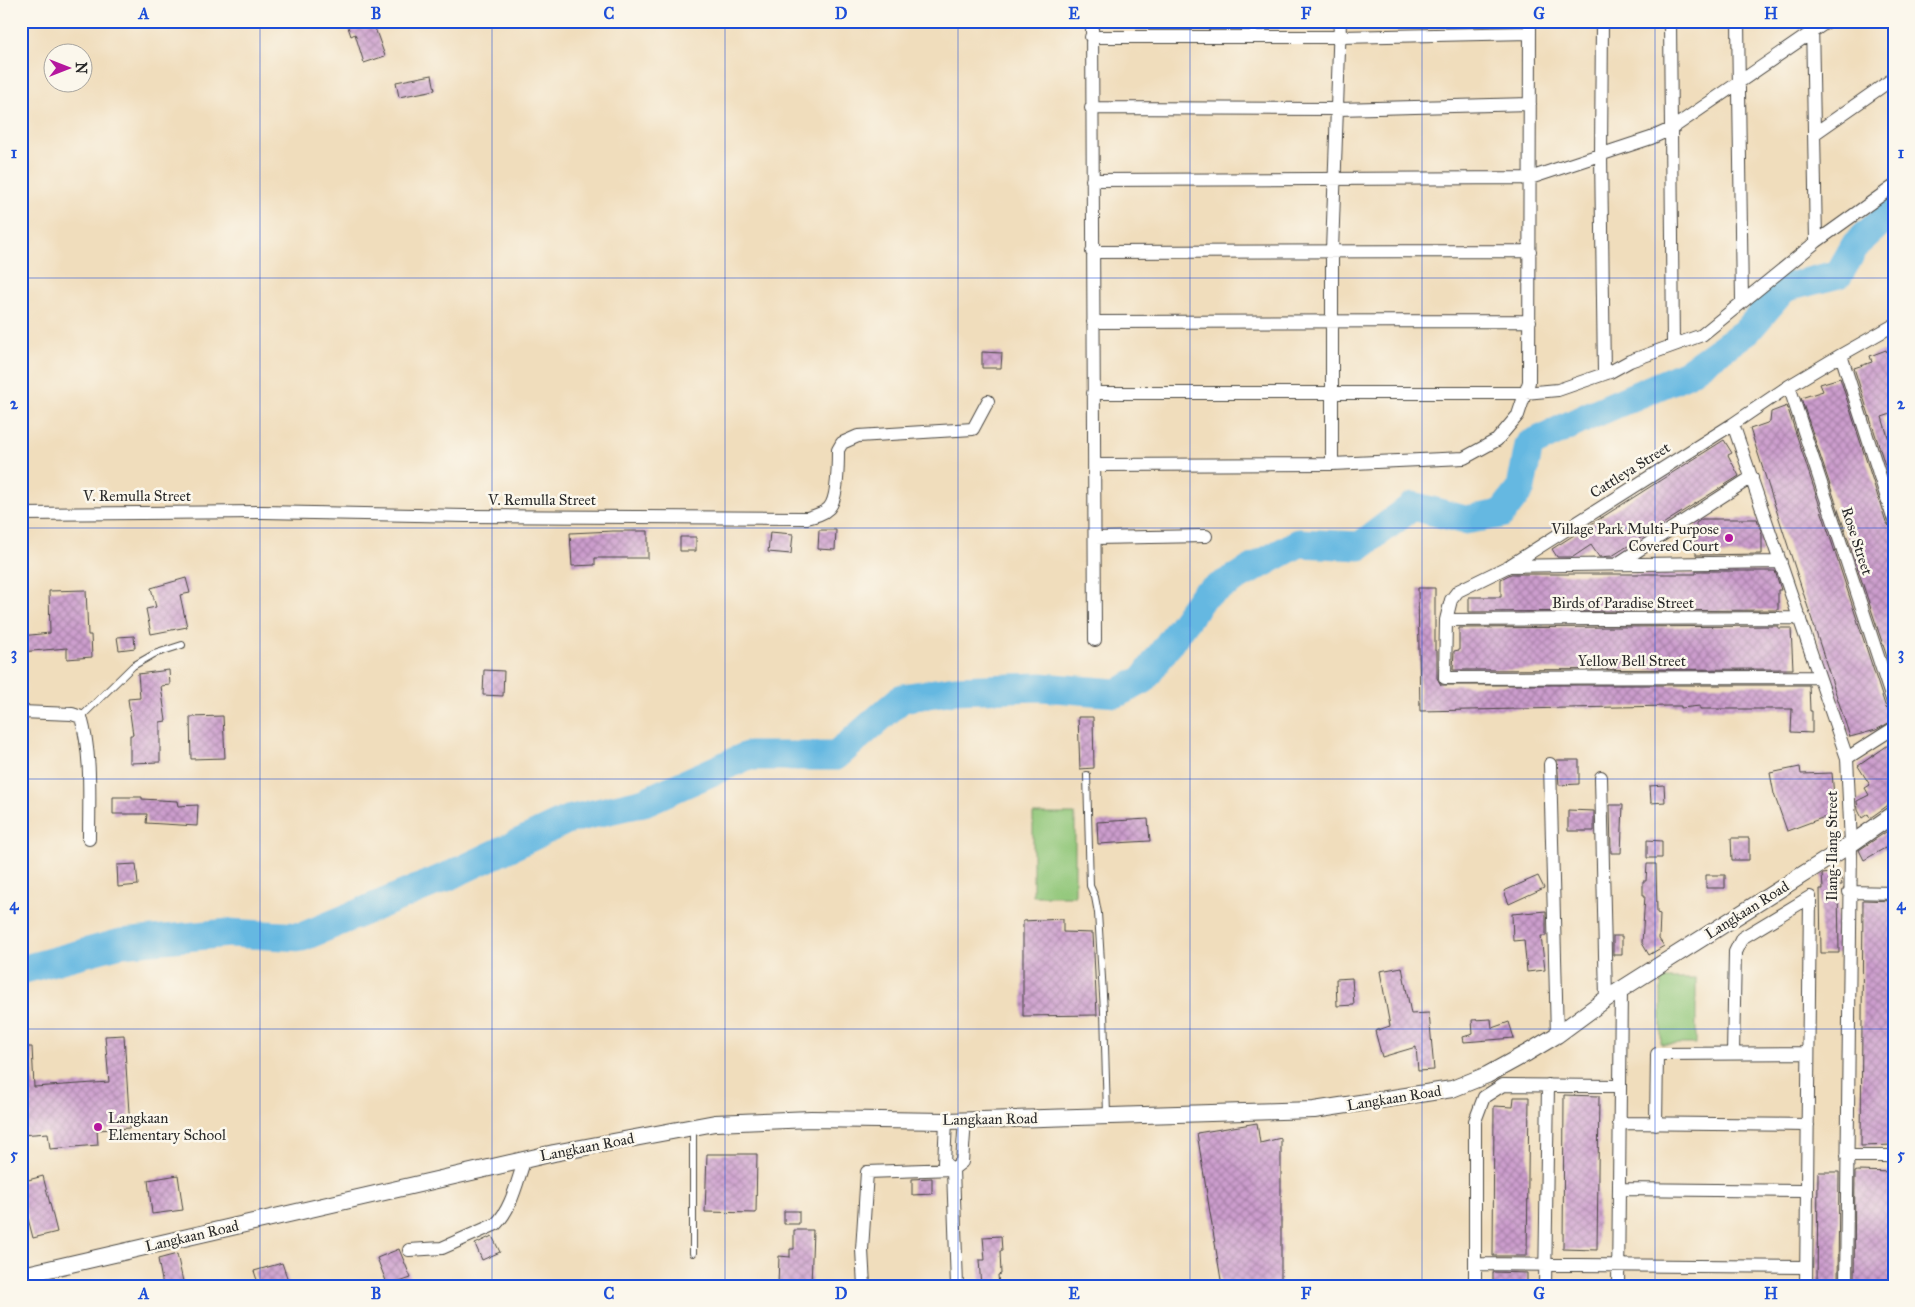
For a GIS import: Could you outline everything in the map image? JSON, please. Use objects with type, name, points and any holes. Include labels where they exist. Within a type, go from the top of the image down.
[{"type":"street","points":[[1092,21],[1095,640]]},
{"type":"street","points":[[1332,464],[1332,251],[1340,21]]},
{"type":"street","points":[[1602,21],[1601,155],[1604,374]]},
{"type":"street","points":[[1670,21],[1673,346]]},
{"type":"street","points":[[1738,21],[1742,301]]},
{"type":"street","points":[[1092,180],[1530,178],[1651,138],[1671,129],[1812,27],[1828,21]]},
{"type":"street","points":[[1091,37],[1340,37],[1530,27],[1529,382],[1518,415],[1498,440],[1464,458],[1332,464],[1094,465]]},
{"type":"street","points":[[1812,27],[1816,242]]},
{"type":"street","points":[[1814,134],[1894,78]]},
{"type":"street","points":[[1091,108],[1338,108],[1530,104]]},
{"type":"street","points":[[1094,393],[1525,393],[1558,390],[1702,335],[1816,242],[1894,186]]},
{"type":"street","points":[[1092,252],[1530,251]]},
{"type":"street","points":[[1093,322],[1530,321]]},
{"type":"street","name":"Cattleya Street","points":[[1445,678],[1446,620],[1451,600],[1458,591],[1508,566],[1733,424],[1789,386],[1894,326]]},
{"type":"street","points":[[1841,355],[1894,520]]},
{"type":"street","name":"Rose Street","points":[[1789,386],[1894,705]]},
{"type":"street","name":"V. Remulla Street","points":[[21,514],[262,512],[466,516],[807,518],[824,511],[834,499],[838,450],[842,443],[858,436],[973,429],[988,402]]},
{"type":"street","name":"Ilang-Ilang Street","points":[[1733,424],[1847,758],[1851,844],[1846,1286]]},
{"type":"street","points":[[1617,564],[1752,477]]},
{"type":"street","points":[[1094,538],[1206,536]]},
{"type":"street","points":[[1508,566],[1781,562]]},
{"type":"street","name":"Birds of Paradise Street","points":[[1446,620],[1800,618]]},
{"type":"street","name":"Yellow Bell Street","points":[[1445,678],[1819,677]]},
{"type":"street","points":[[21,712],[72,714],[81,717],[86,734],[89,777],[89,839]]},
{"type":"street","points":[[1847,758],[1894,728]]},
{"type":"street","points":[[1550,764],[1557,1035]]},
{"type":"street","points":[[1601,777],[1606,999]]},
{"type":"street","name":"Langkaan Road","points":[[21,1274],[525,1160],[716,1123],[811,1119],[946,1121],[1314,1110],[1452,1089],[1487,1075],[1527,1054],[1621,989],[1851,844],[1894,814]]},
{"type":"street","points":[[1849,892],[1894,893]]},
{"type":"street","points":[[1733,1054],[1736,952],[1742,938],[1810,897],[1806,1286]]},
{"type":"street","points":[[1618,1286],[1621,989]]},
{"type":"street","points":[[1656,1124],[1657,1054],[1808,1054]]},
{"type":"street","points":[[1475,1286],[1475,1121],[1484,1097],[1502,1085],[1620,1086]]},
{"type":"street","points":[[1545,1286],[1548,1085]]},
{"type":"street","points":[[864,1286],[862,1250],[867,1172],[953,1169],[962,1162],[965,1120]]},
{"type":"street","points":[[946,1121],[944,1163],[953,1169]]},
{"type":"street","points":[[1619,1123],[1808,1125]]},
{"type":"street","points":[[1847,1156],[1894,1156]]},
{"type":"street","points":[[409,1250],[442,1248],[496,1224],[502,1218],[508,1206],[525,1160]]},
{"type":"street","points":[[953,1169],[957,1286]]},
{"type":"street","points":[[1619,1189],[1807,1191]]},
{"type":"street","points":[[1475,1264],[1806,1267]]},
{"type":"lane","points":[[81,717],[133,666],[154,654],[182,645]]},
{"type":"lane","points":[[1087,775],[1090,886],[1095,897],[1098,912],[1104,1011],[1107,1116]]},
{"type":"lane","points":[[693,1127],[693,1253]]},
{"type":"green space","points":[[1033,814],[1075,814],[1075,896],[1033,896]]},
{"type":"green space","points":[[1661,979],[1696,979],[1696,1044],[1661,1044]]},
{"type":"building","points":[[346,21],[387,21],[387,24],[375,28],[385,56],[364,63],[355,34],[351,36]]},
{"type":"building","points":[[432,75],[435,90],[399,97],[396,82]]},
{"type":"building","points":[[1886,350],[1893,370],[1890,371],[1894,382],[1894,413],[1882,417],[1894,457],[1894,493],[1854,368],[1872,362],[1870,356]]},
{"type":"building","points":[[982,352],[1002,353],[1001,368],[982,368]]},
{"type":"building","points":[[1840,378],[1886,522],[1894,528],[1894,678],[1801,398],[1823,391],[1820,384]]},
{"type":"building","points":[[1787,406],[1886,708],[1894,713],[1894,720],[1876,730],[1850,737],[1750,429],[1770,422],[1771,412]]},
{"type":"building","points":[[1724,440],[1732,453],[1728,455],[1739,476],[1612,556],[1599,557],[1591,545],[1573,557],[1557,557],[1552,549]]},
{"type":"building","name":"Village Park Multi-Purpose Covered Court","points":[[1702,519],[1757,519],[1762,534],[1762,554],[1696,555],[1696,523]]},
{"type":"building","points":[[819,530],[836,530],[835,550],[818,549]]},
{"type":"building","points":[[648,531],[648,558],[595,558],[595,565],[572,566],[570,533]]},
{"type":"building","points":[[770,532],[793,534],[791,554],[768,552]]},
{"type":"building","points":[[680,537],[696,537],[696,551],[680,551]]},
{"type":"building","points":[[1696,571],[1775,571],[1781,590],[1778,590],[1778,610],[1469,612],[1469,597],[1501,597],[1501,579],[1511,574],[1696,574]]},
{"type":"building","points":[[186,578],[190,593],[180,595],[187,627],[151,634],[146,609],[156,607],[151,588]]},
{"type":"building","points":[[1418,588],[1435,588],[1435,651],[1437,651],[1437,678],[1441,685],[1809,685],[1812,733],[1791,732],[1792,709],[1700,709],[1700,706],[1681,708],[1681,706],[1668,706],[1420,711]]},
{"type":"building","points":[[86,590],[88,635],[91,635],[92,657],[67,659],[67,648],[21,652],[21,636],[50,633],[49,591]]},
{"type":"building","points":[[1778,626],[1778,628],[1791,628],[1793,669],[1453,670],[1454,651],[1459,650],[1459,628]]},
{"type":"building","points":[[134,636],[135,648],[119,650],[117,637]]},
{"type":"building","points":[[169,670],[170,685],[161,686],[166,721],[160,722],[160,762],[130,763],[130,735],[133,735],[128,699],[140,698],[138,674]]},
{"type":"building","points":[[484,670],[504,671],[503,696],[483,695]]},
{"type":"building","points":[[223,716],[225,758],[191,759],[190,717]]},
{"type":"building","points":[[1078,717],[1093,717],[1094,768],[1080,769]]},
{"type":"building","points":[[1894,741],[1894,801],[1870,818],[1868,814],[1862,818],[1858,810],[1857,801],[1869,795],[1865,788],[1870,785],[1858,766]]},
{"type":"building","points":[[1557,760],[1579,760],[1579,784],[1559,785]]},
{"type":"building","points":[[1800,767],[1801,774],[1832,773],[1836,818],[1822,818],[1787,831],[1774,794],[1770,773]]},
{"type":"building","points":[[1664,785],[1665,802],[1651,803],[1650,786]]},
{"type":"building","points":[[113,797],[142,797],[142,799],[177,801],[178,806],[198,805],[197,826],[146,823],[147,814],[113,814]]},
{"type":"building","points":[[1610,805],[1623,805],[1621,853],[1611,853]]},
{"type":"building","points":[[1568,810],[1594,811],[1594,831],[1568,831]]},
{"type":"building","points":[[1148,819],[1150,841],[1098,844],[1097,822]]},
{"type":"building","points":[[1892,828],[1894,831],[1894,864],[1885,848],[1864,860],[1859,850]]},
{"type":"building","points":[[1731,838],[1749,838],[1749,860],[1732,860]]},
{"type":"building","points":[[1647,840],[1662,841],[1662,858],[1647,858]]},
{"type":"building","points":[[136,864],[138,885],[118,887],[117,865]]},
{"type":"building","points":[[1647,864],[1656,864],[1657,913],[1660,914],[1659,939],[1664,946],[1649,955],[1642,943],[1645,895],[1643,895],[1643,881],[1646,881]]},
{"type":"building","points":[[1840,872],[1842,885],[1838,885],[1839,953],[1821,953],[1820,889],[1823,889],[1822,874]]},
{"type":"building","points":[[1706,875],[1725,875],[1725,888],[1706,888]]},
{"type":"building","points":[[1538,876],[1544,888],[1509,904],[1504,891]]},
{"type":"building","points":[[1863,900],[1894,901],[1894,1145],[1861,1146]]},
{"type":"building","points":[[1546,911],[1546,936],[1541,936],[1545,970],[1527,972],[1524,940],[1513,941],[1512,914]]},
{"type":"building","points":[[1063,919],[1063,932],[1093,933],[1097,1015],[1023,1016],[1023,921]]},
{"type":"building","points":[[1613,936],[1622,936],[1622,955],[1613,955]]},
{"type":"building","points":[[1402,967],[1411,1014],[1429,1013],[1434,1070],[1418,1071],[1416,1047],[1382,1057],[1375,1031],[1390,1026],[1380,971]]},
{"type":"building","points":[[1352,978],[1354,1005],[1337,1006],[1336,979]]},
{"type":"building","points":[[1491,1019],[1492,1028],[1509,1022],[1514,1038],[1464,1042],[1463,1037],[1473,1034],[1472,1020]]},
{"type":"building","points":[[124,1035],[130,1128],[97,1130],[98,1145],[50,1149],[48,1133],[21,1135],[21,1047],[32,1047],[34,1087],[109,1082],[105,1036]]},
{"type":"building","points":[[1564,1095],[1599,1096],[1597,1250],[1563,1249]]},
{"type":"building","points":[[1514,1097],[1529,1097],[1527,1256],[1493,1256],[1494,1106],[1513,1107]]},
{"type":"building","points":[[1257,1123],[1260,1143],[1281,1138],[1281,1286],[1222,1286],[1197,1133]]},
{"type":"building","points":[[707,1154],[757,1154],[756,1213],[705,1212]]},
{"type":"building","points":[[1818,1172],[1839,1172],[1838,1286],[1817,1286]]},
{"type":"building","points":[[1855,1172],[1894,1172],[1894,1286],[1854,1286]]},
{"type":"building","points":[[178,1175],[183,1210],[152,1214],[148,1180]]},
{"type":"building","points":[[43,1176],[57,1232],[33,1238],[21,1191],[21,1182]]},
{"type":"building","points":[[932,1178],[932,1194],[912,1195],[912,1179]]},
{"type":"building","points":[[784,1211],[799,1211],[799,1224],[784,1224]]},
{"type":"building","points":[[794,1230],[813,1230],[811,1286],[778,1286],[779,1256],[790,1257],[790,1249],[794,1249]]},
{"type":"building","points":[[492,1236],[500,1252],[482,1260],[475,1244]]},
{"type":"building","points":[[1001,1236],[1002,1251],[1000,1251],[1001,1274],[998,1275],[999,1286],[981,1286],[979,1260],[985,1260],[983,1237]]},
{"type":"building","points":[[399,1249],[411,1278],[388,1286],[377,1258]]},
{"type":"building","points":[[177,1254],[184,1286],[163,1286],[158,1259]]},
{"type":"building","points":[[282,1263],[290,1286],[259,1286],[254,1271]]},
{"type":"building","points":[[1493,1272],[1527,1273],[1527,1286],[1493,1286]]},
{"type":"waterway","points":[[21,970],[121,943],[229,933],[302,937],[451,875],[567,820],[644,802],[747,756],[836,756],[902,698],[955,690],[1041,687],[1117,693],[1143,680],[1203,596],[1299,543],[1360,546],[1413,506],[1465,520],[1501,514],[1521,488],[1529,445],[1591,415],[1686,374],[1748,330],[1784,288],[1839,274],[1856,244],[1894,210]]},
{"type":"place","name":"Village Park Multi-Purpose Covered Court","points":[[1729,538]]},
{"type":"place","name":"Langkaan Elementary School","points":[[98,1127]]}]
